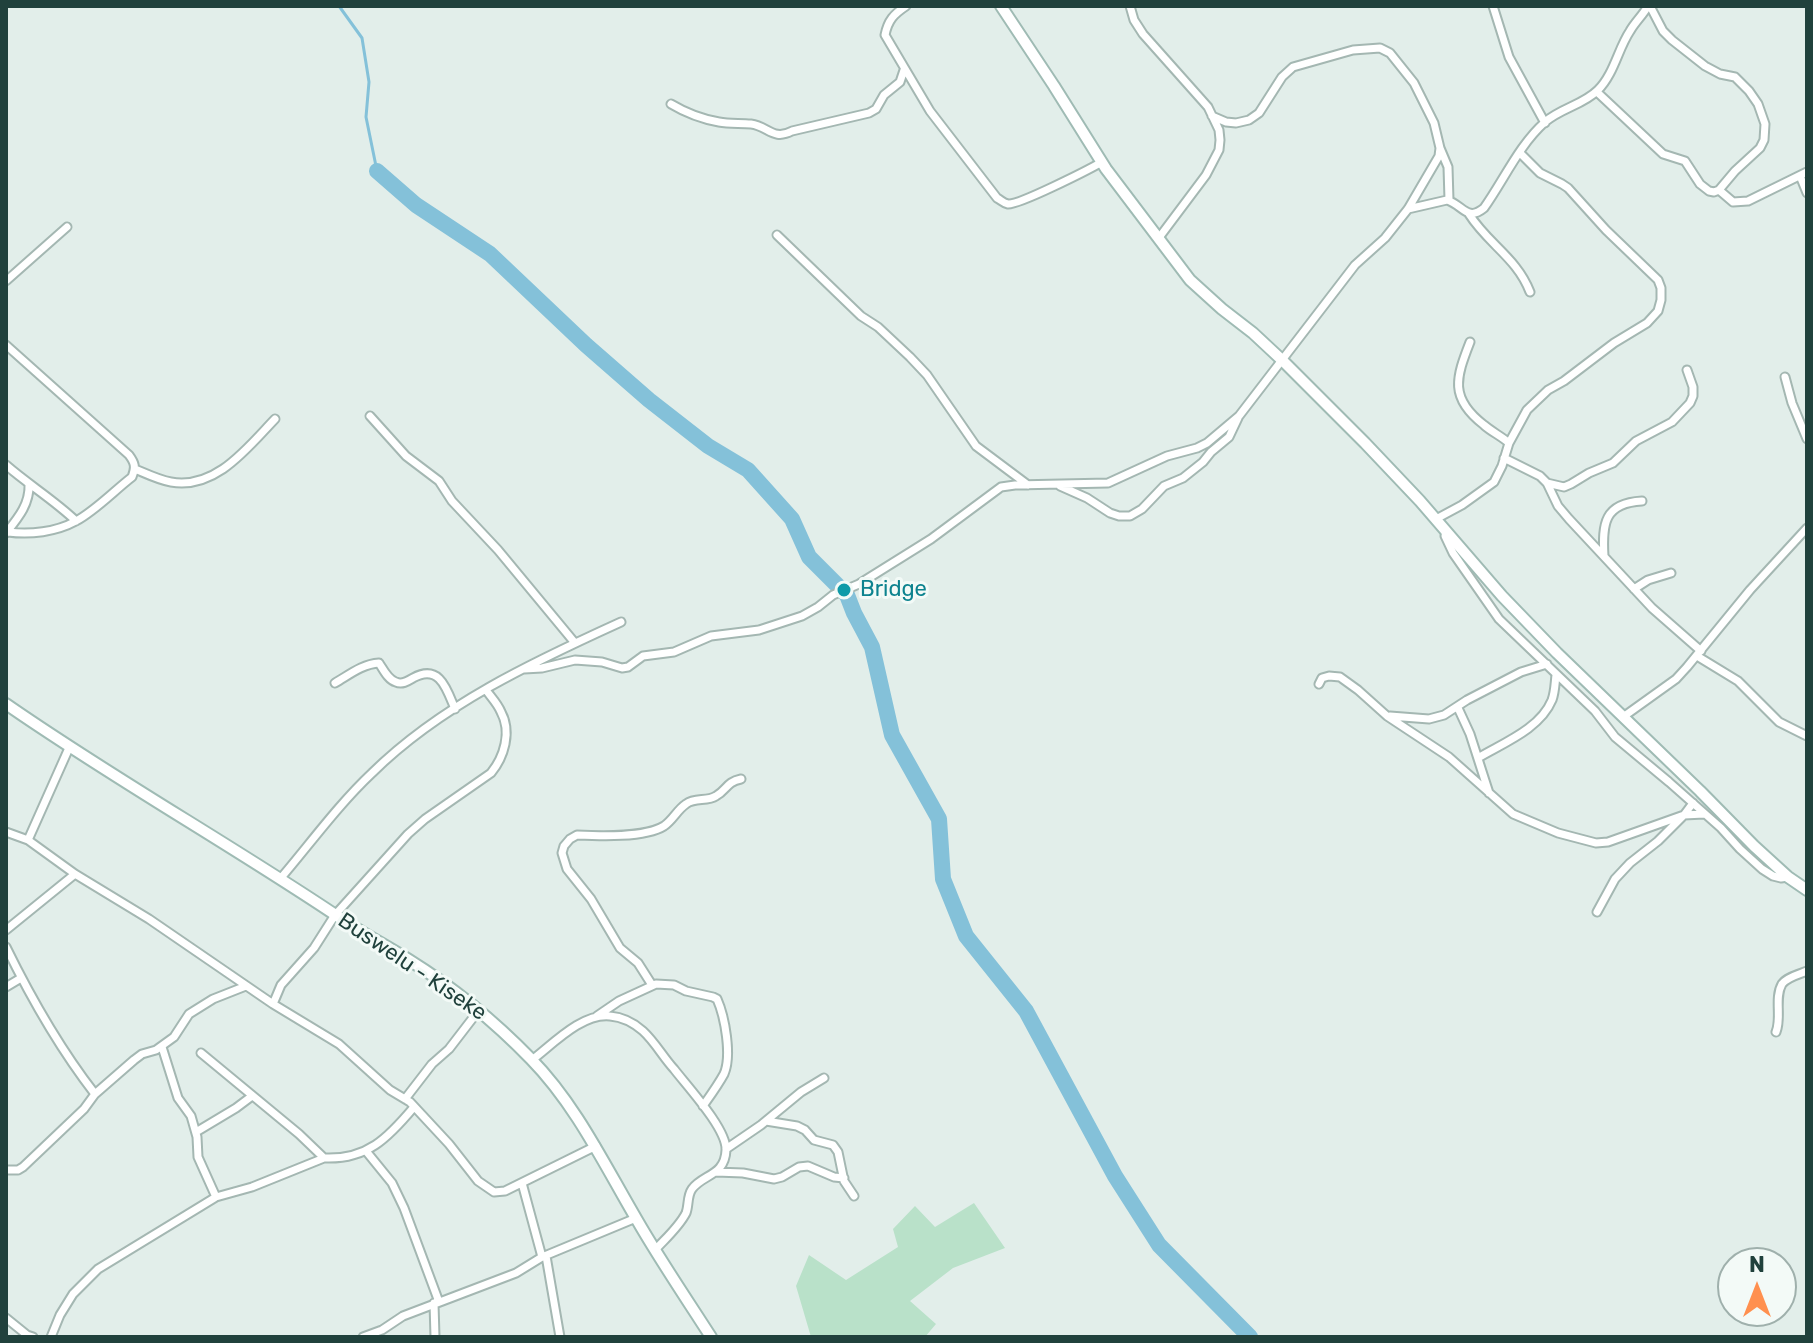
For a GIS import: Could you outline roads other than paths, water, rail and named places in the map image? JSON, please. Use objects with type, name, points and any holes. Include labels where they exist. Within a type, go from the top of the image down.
[{"type":"street","points":[[906,6],[887,23],[885,35],[930,111],[1001,201],[1013,204],[1102,162]]},
{"type":"street","points":[[1001,6],[1102,162],[1190,280],[1283,361],[1436,519],[1524,619],[1754,846],[1807,890]]},
{"type":"street","points":[[1130,6],[1143,34],[1208,107],[1219,130],[1219,150],[1206,175],[1158,239]]},
{"type":"street","points":[[1493,6],[1509,57],[1545,123]]},
{"type":"street","points":[[1469,214],[1477,214],[1484,208],[1520,153],[1545,123],[1560,111],[1597,92],[1607,79],[1629,31],[1649,6],[1663,31],[1672,40],[1705,66],[1735,77],[1749,91],[1758,104],[1765,124],[1764,140],[1719,190],[1709,191],[1700,184],[1685,161],[1663,154],[1597,92]]},
{"type":"street","points":[[1212,116],[1226,122],[1249,120],[1259,113],[1282,77],[1293,67],[1353,50],[1380,48],[1390,53],[1414,83],[1434,123],[1448,167],[1449,200]]},
{"type":"street","points":[[671,104],[700,118],[753,124],[777,135],[786,134],[869,113],[900,82],[904,68]]},
{"type":"street","points":[[1054,484],[1087,498],[1110,513],[1130,516],[1142,509],[1164,486],[1183,478],[1203,462],[1229,437],[1260,386],[1283,361],[1355,265],[1385,238],[1408,209],[1436,164],[1440,148]]},
{"type":"street","points":[[1436,519],[1489,487],[1527,410],[1548,390],[1647,323],[1658,311],[1661,300],[1661,288],[1654,274],[1606,230],[1568,188],[1540,173],[1520,153]]},
{"type":"street","points":[[1719,190],[1733,202],[1741,203],[1804,174],[1807,193]]},
{"type":"street","points":[[1408,209],[1449,200],[1469,214],[1484,235],[1515,263],[1530,292]]},
{"type":"street","points":[[6,281],[67,227]]},
{"type":"street","points":[[777,235],[927,375],[976,446],[1028,485]]},
{"type":"street","points":[[1470,342],[1457,388],[1468,410],[1485,427],[1509,443]]},
{"type":"street","points":[[6,345],[135,462],[132,477],[76,521],[36,533],[7,533]]},
{"type":"street","points":[[1547,483],[1564,487],[1571,484],[1613,463],[1636,441],[1672,422],[1693,396],[1687,370]]},
{"type":"street","points":[[1785,377],[1807,439]]},
{"type":"street","points":[[370,416],[406,456],[439,481],[452,501],[498,550],[575,643]]},
{"type":"street","points":[[524,669],[575,660],[628,667],[643,656],[674,652],[711,636],[778,625],[802,616],[833,595],[859,584],[931,539],[1001,487],[1108,483],[1167,456],[1207,443],[1239,416]]},
{"type":"street","points":[[135,469],[175,483],[192,482],[213,475],[232,463],[275,419]]},
{"type":"street","points":[[1504,458],[1540,476],[1547,483],[1558,506],[1634,589],[1699,653],[1738,681],[1779,722],[1807,736]]},
{"type":"street","points":[[6,465],[48,495],[76,521]]},
{"type":"street","points":[[7,533],[29,497],[29,484]]},
{"type":"street","points":[[1604,556],[1603,530],[1609,514],[1630,501],[1642,501]]},
{"type":"street","points":[[1623,717],[1676,679],[1750,590],[1807,528]]},
{"type":"street","points":[[1446,531],[1445,536],[1453,553],[1499,619],[1595,711],[1615,737],[1721,828],[1762,869],[1773,876],[1788,877]]},
{"type":"street","points":[[1634,589],[1648,580],[1671,573]]},
{"type":"street","points":[[280,879],[371,774],[411,739],[486,690],[621,622]]},
{"type":"street","points":[[335,683],[373,663],[379,663],[397,683],[407,682],[419,674],[431,673],[446,687],[455,709]]},
{"type":"street","points":[[1387,716],[1429,719],[1444,715],[1521,672],[1547,664]]},
{"type":"street","points":[[1478,758],[1522,732],[1542,716],[1553,699],[1556,675]]},
{"type":"street","points":[[1319,684],[1322,678],[1340,677],[1387,716],[1449,757],[1513,814],[1558,833],[1596,843],[1608,842],[1684,815],[1704,814]]},
{"type":"street","points":[[273,1004],[281,985],[314,948],[335,915],[408,834],[491,773],[498,764],[506,740],[504,718],[486,690]]},
{"type":"street","name":"Buswelu - Kiseke","points":[[6,704],[69,748],[409,960],[479,1010],[532,1060],[557,1089],[596,1146],[655,1250],[711,1337]]},
{"type":"street","points":[[1458,708],[1490,795]]},
{"type":"street","points":[[28,840],[69,748]]},
{"type":"street","points":[[652,985],[638,963],[620,948],[591,899],[567,869],[562,853],[564,846],[577,835],[641,833],[658,829],[690,801],[716,796],[728,784],[741,779]]},
{"type":"street","points":[[1597,912],[1615,879],[1658,841],[1693,803]]},
{"type":"street","points":[[6,832],[28,840],[273,1004],[339,1044],[390,1090],[414,1107],[488,1189],[505,1191],[596,1146]]},
{"type":"street","points":[[6,930],[75,874]]},
{"type":"street","points":[[6,947],[74,1068],[95,1094]]},
{"type":"street","points":[[1776,1032],[1782,985],[1807,971]]},
{"type":"street","points":[[6,987],[21,978]]},
{"type":"street","points":[[532,1060],[577,1025],[652,985],[664,984],[704,994],[713,997],[719,1004],[728,1049],[726,1067],[703,1106]]},
{"type":"street","points":[[6,1170],[23,1167],[84,1109],[95,1094],[134,1060],[162,1047],[174,1037],[198,1006],[246,986]]},
{"type":"street","points":[[405,1099],[479,1010]]},
{"type":"street","points":[[596,1017],[610,1016],[629,1021],[643,1030],[691,1088],[724,1138],[726,1149],[720,1169],[693,1187],[683,1217],[655,1250]]},
{"type":"street","points":[[162,1047],[178,1098],[191,1116],[198,1157],[216,1197]]},
{"type":"street","points":[[201,1053],[324,1158]]},
{"type":"street","points":[[726,1149],[824,1078]]},
{"type":"street","points":[[196,1132],[252,1096]]},
{"type":"street","points":[[51,1337],[73,1294],[98,1269],[216,1197],[252,1187],[324,1158],[348,1157],[374,1148],[400,1126],[414,1107]]},
{"type":"street","points":[[766,1121],[797,1126],[814,1140],[833,1145],[854,1196]]},
{"type":"street","points":[[366,1151],[392,1183],[404,1208],[436,1303],[435,1337]]},
{"type":"street","points":[[716,1172],[774,1179],[808,1166],[844,1178]]},
{"type":"street","points":[[522,1183],[544,1256],[560,1337]]},
{"type":"street","points":[[363,1337],[382,1330],[403,1316],[516,1273],[544,1256],[636,1218]]},
{"type":"street","points":[[6,1318],[33,1337]]},
{"type":"waterway","points":[[339,6],[362,38],[369,82],[366,117],[377,171]]},
{"type":"waterway","points":[[377,171],[416,205],[490,254],[649,400],[708,446],[748,470],[792,519],[809,557],[847,595],[872,647],[892,735],[939,819],[943,879],[966,936],[1026,1011],[1115,1176],[1159,1245],[1250,1337]]},
{"type":"place","name":"Bridge","points":[[844,590]]}]
